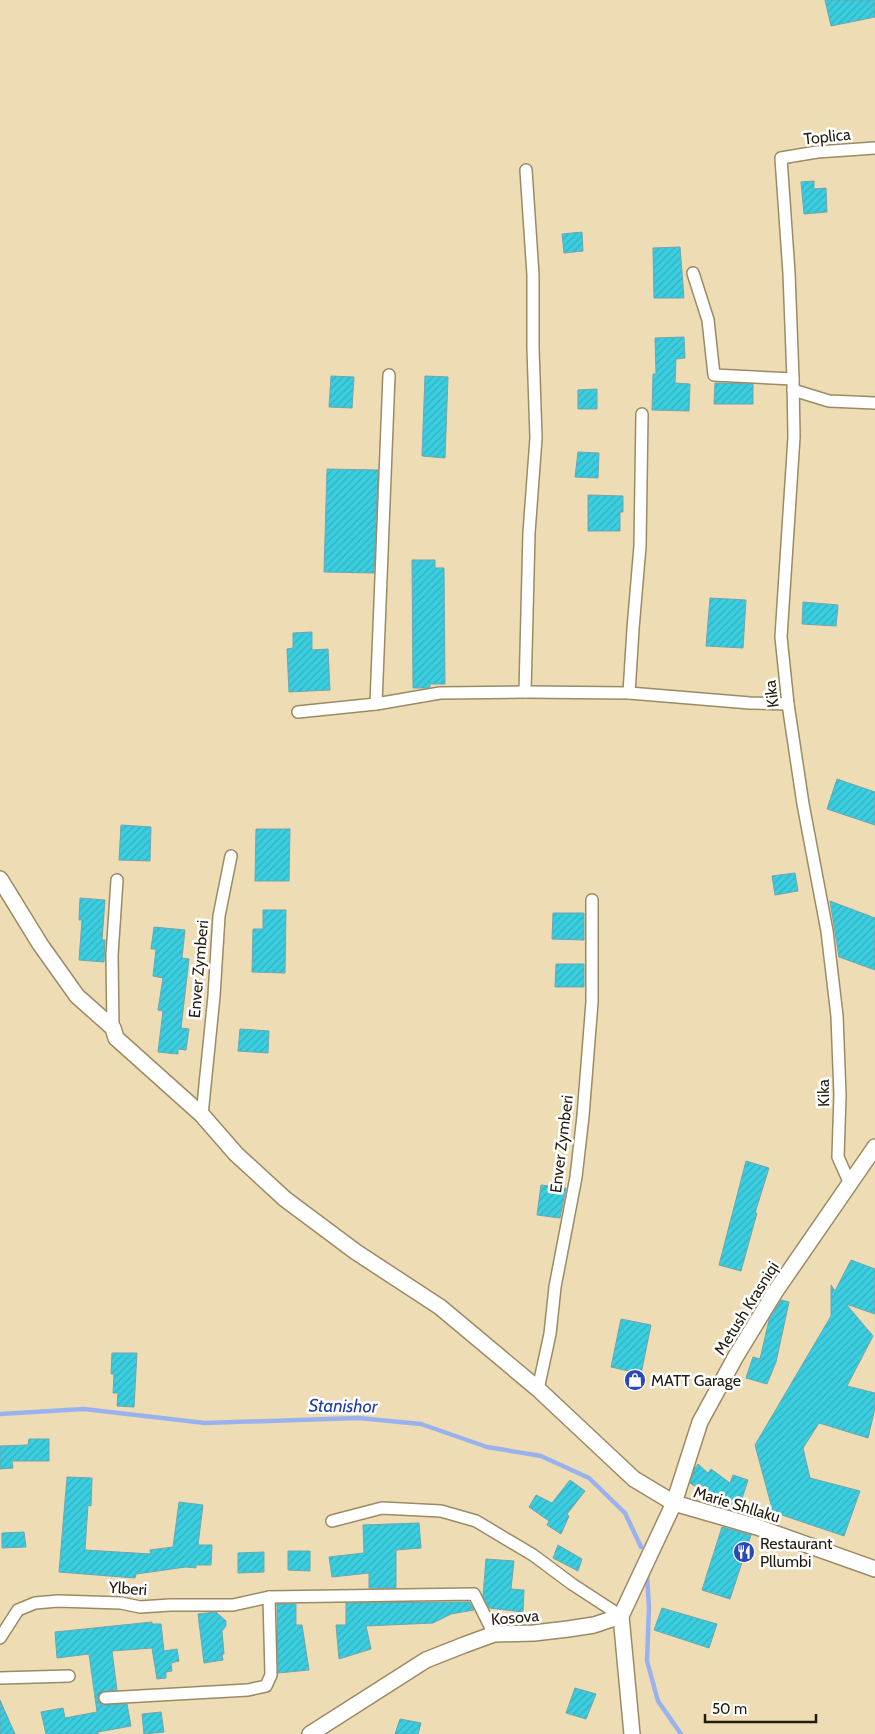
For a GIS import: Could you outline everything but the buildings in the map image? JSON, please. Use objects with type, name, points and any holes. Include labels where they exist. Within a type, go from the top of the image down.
[{"type":"street","name":"Toplica","points":[[781,158],[817,152],[875,148]]},
{"type":"street","name":"Kika","points":[[781,158],[789,273],[793,384],[792,471],[781,637],[788,704],[803,804],[826,932],[837,1016],[840,1095],[838,1157],[850,1184]]},
{"type":"street","points":[[525,692],[529,533],[536,438],[533,275],[526,170]]},
{"type":"street","points":[[693,273],[708,320],[714,375],[793,384],[829,401],[875,403]]},
{"type":"street","points":[[376,704],[389,375]]},
{"type":"street","points":[[629,693],[632,629],[640,546],[642,414]]},
{"type":"street","points":[[298,712],[376,704],[440,693],[629,693],[750,703],[788,704]]},
{"type":"street","name":"Enver Zymberi","points":[[202,1115],[214,996],[219,916],[231,856]]},
{"type":"street","points":[[0,879],[40,944],[77,996],[113,1028]]},
{"type":"street","points":[[117,880],[112,955],[113,1028],[116,1038],[202,1115],[236,1154],[285,1199],[356,1252],[440,1307],[538,1389],[634,1479],[674,1503],[621,1616],[632,1734]]},
{"type":"street","name":"Enver Zymberi","points":[[538,1389],[550,1334],[555,1287],[576,1177],[583,1116],[592,1002],[592,900]]},
{"type":"street","name":"Metush Krasniqi","points":[[674,1503],[700,1422],[736,1356],[775,1292],[875,1147]]},
{"type":"street","name":"Marie Shllaku","points":[[674,1503],[757,1527],[875,1569]]},
{"type":"street","points":[[332,1520],[382,1508],[441,1511],[476,1521],[533,1555],[572,1584],[621,1616]]},
{"type":"street","name":"Ylberi","points":[[0,1638],[18,1610],[36,1603],[58,1601],[120,1603],[140,1607],[233,1605],[269,1597],[474,1594],[494,1634]]},
{"type":"street","points":[[105,1698],[248,1690],[266,1686],[271,1675],[269,1597]]},
{"type":"street","name":"Kosova","points":[[310,1734],[426,1660],[494,1634],[534,1634],[594,1625],[621,1616]]},
{"type":"street","points":[[0,1678],[69,1676]]},
{"type":"waterway","name":"Stanishor","points":[[0,1414],[84,1409],[205,1423],[358,1418],[421,1424],[487,1447],[541,1456],[589,1478],[625,1513],[641,1547]]},
{"type":"waterway","name":"Stanishor","points":[[647,1573],[649,1608],[647,1661],[658,1701],[681,1734]]},
{"type":"place","name":"MATT Garage","points":[[635,1380]]},
{"type":"place","name":"Restaurant Pllumbi","points":[[744,1552]]}]
